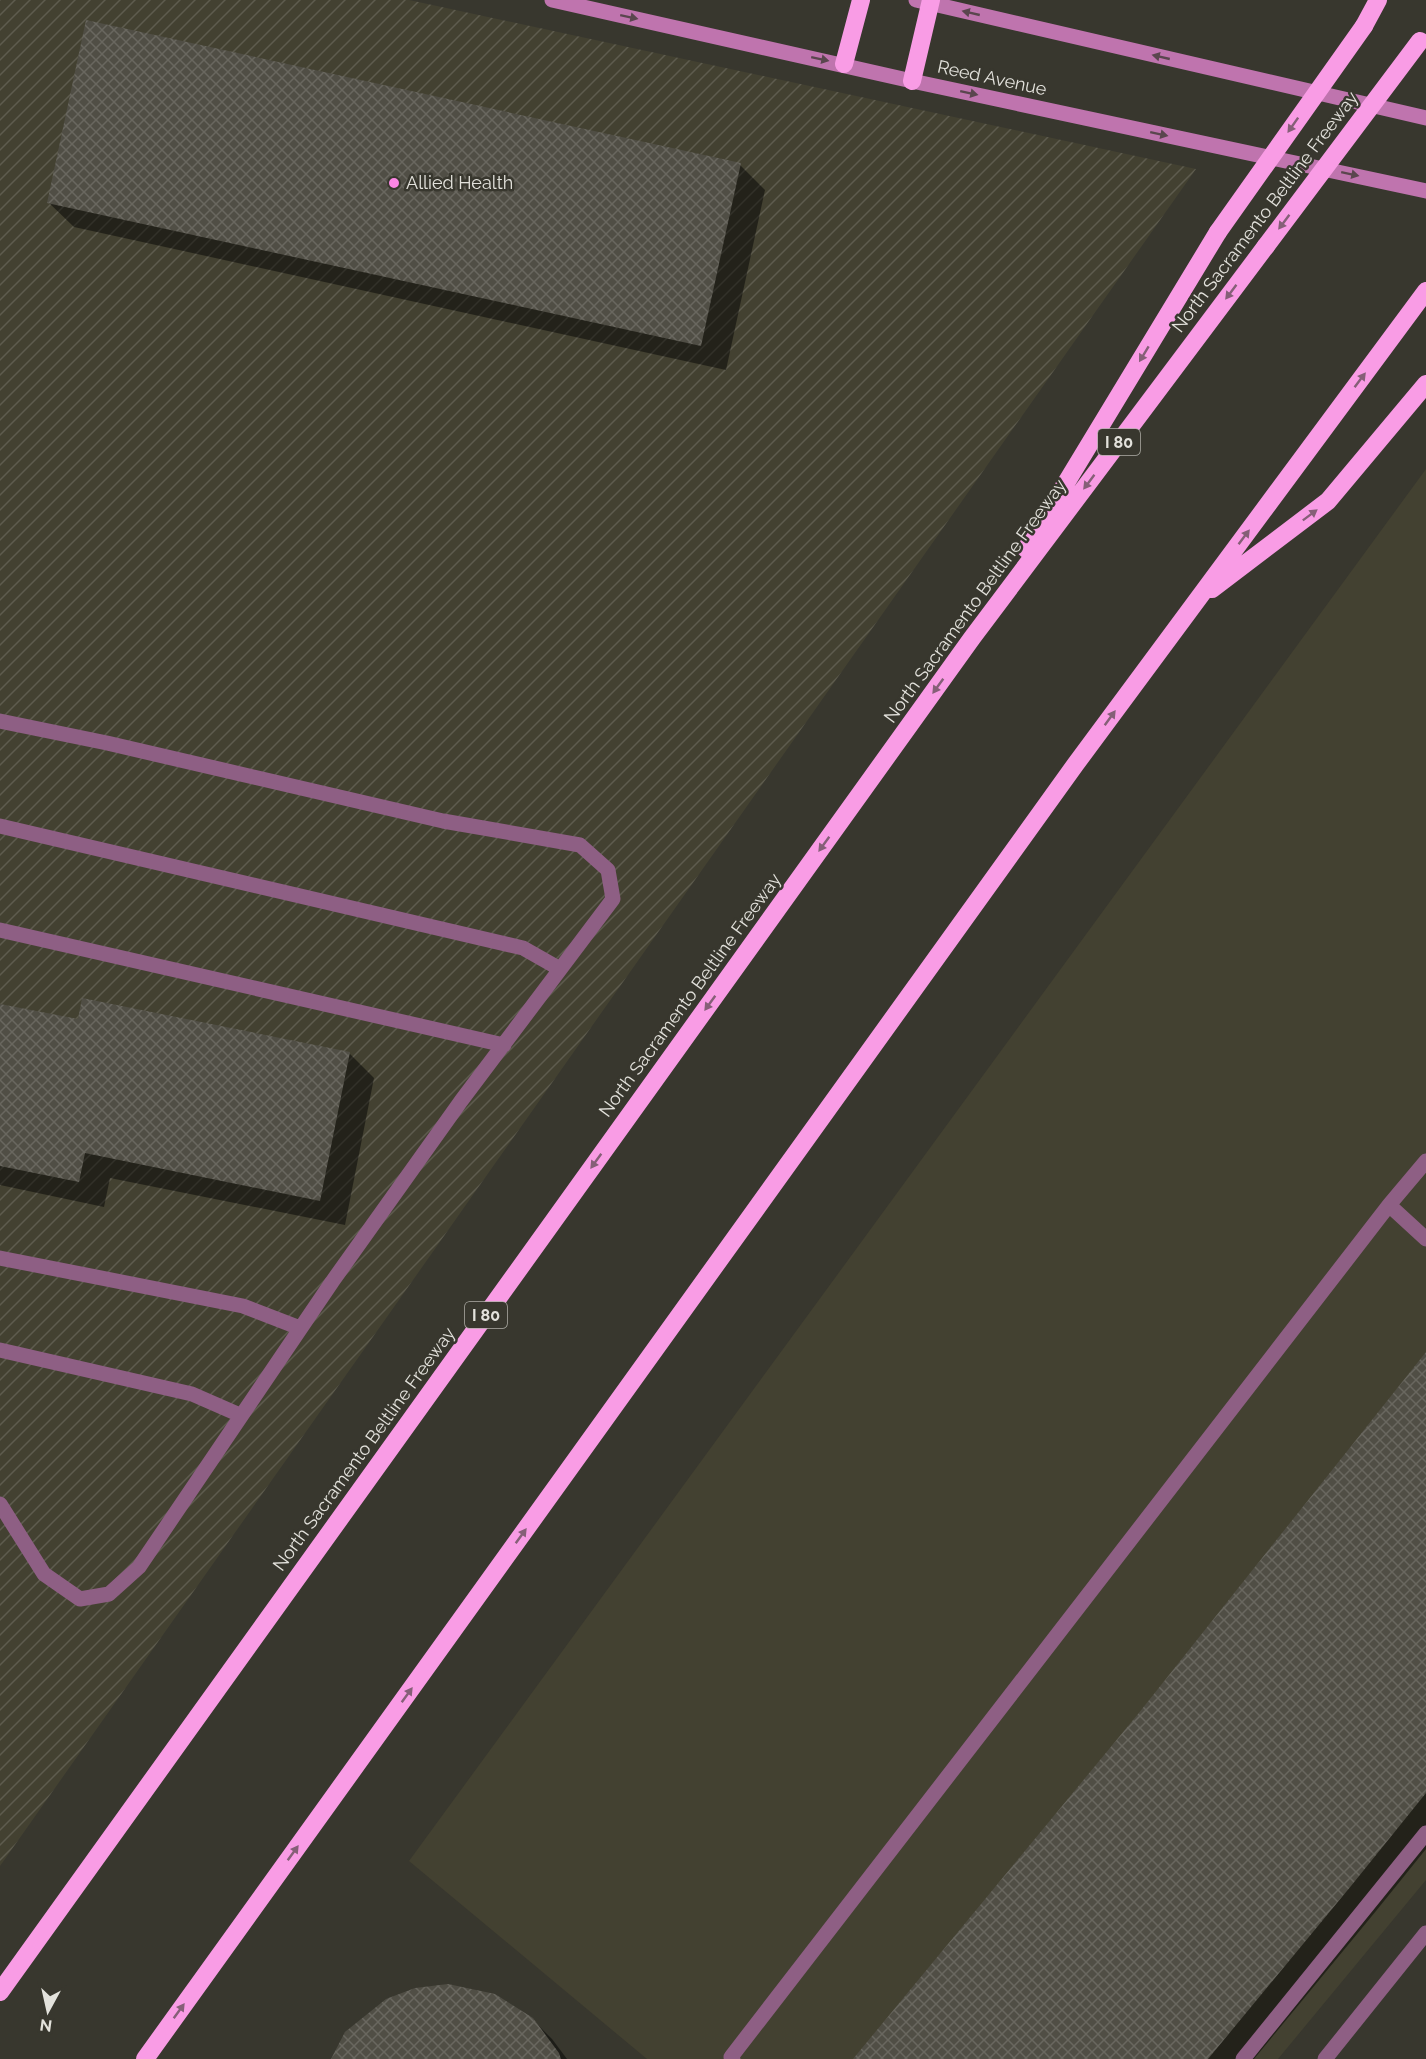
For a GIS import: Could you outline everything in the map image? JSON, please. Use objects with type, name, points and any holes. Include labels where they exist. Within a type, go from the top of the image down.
[{"type":"highway","points":[[844,64],[861,0]]},
{"type":"highway","points":[[972,639],[1218,232],[1364,26],[1378,0]]},
{"type":"highway","points":[[912,81],[926,1]]},
{"type":"highway","name":"North Sacramento Beltline Freeway","points":[[0,1992],[972,639],[1423,36]]},
{"type":"highway","points":[[145,2059],[1075,765],[1426,291]]},
{"type":"highway","points":[[1196,601],[1328,501],[1426,384]]},
{"type":"main road","name":"Reed Avenue","points":[[552,0],[912,81],[1426,191]]},
{"type":"main road","points":[[926,1],[1426,118]]},
{"type":"lane","points":[[0,721],[107,743],[443,822],[580,845],[608,870],[613,899],[461,1101],[300,1328],[139,1567],[109,1594],[80,1599],[44,1574],[0,1504]]},
{"type":"lane","points":[[0,826],[524,948],[561,969]]},
{"type":"lane","points":[[0,930],[504,1045]]},
{"type":"lane","points":[[734,2059],[730,2056],[1389,1205],[1426,1161]]},
{"type":"lane","points":[[1389,1205],[1426,1239]]},
{"type":"lane","points":[[0,1258],[243,1306],[300,1328]]},
{"type":"lane","points":[[0,1350],[192,1394],[240,1415]]},
{"type":"lane","points":[[1243,2059],[1426,1833]]},
{"type":"lane","points":[[1325,2059],[1426,1933]]},
{"type":"shaded area","points":[[0,0],[409,0],[1196,169],[0,1866]]},
{"type":"shaded area","points":[[1426,469],[1426,1880],[1278,2059],[647,2059],[409,1861]]},
{"type":"building","name":"Allied Health","points":[[86,20],[741,163],[701,346],[47,203]]},
{"type":"building","points":[[82,998],[350,1052],[320,1201],[85,1153],[79,1182],[0,1166],[0,1004],[78,1019]]},
{"type":"building","points":[[1426,1352],[1426,1793],[1351,1886],[1208,2059],[853,2059],[1138,1714]]},
{"type":"building","points":[[448,1984],[495,1994],[533,2018],[561,2059],[331,2059],[345,2032],[386,1999],[415,1988]]},
{"type":"place","name":"Allied Health","points":[[394,183]]}]
